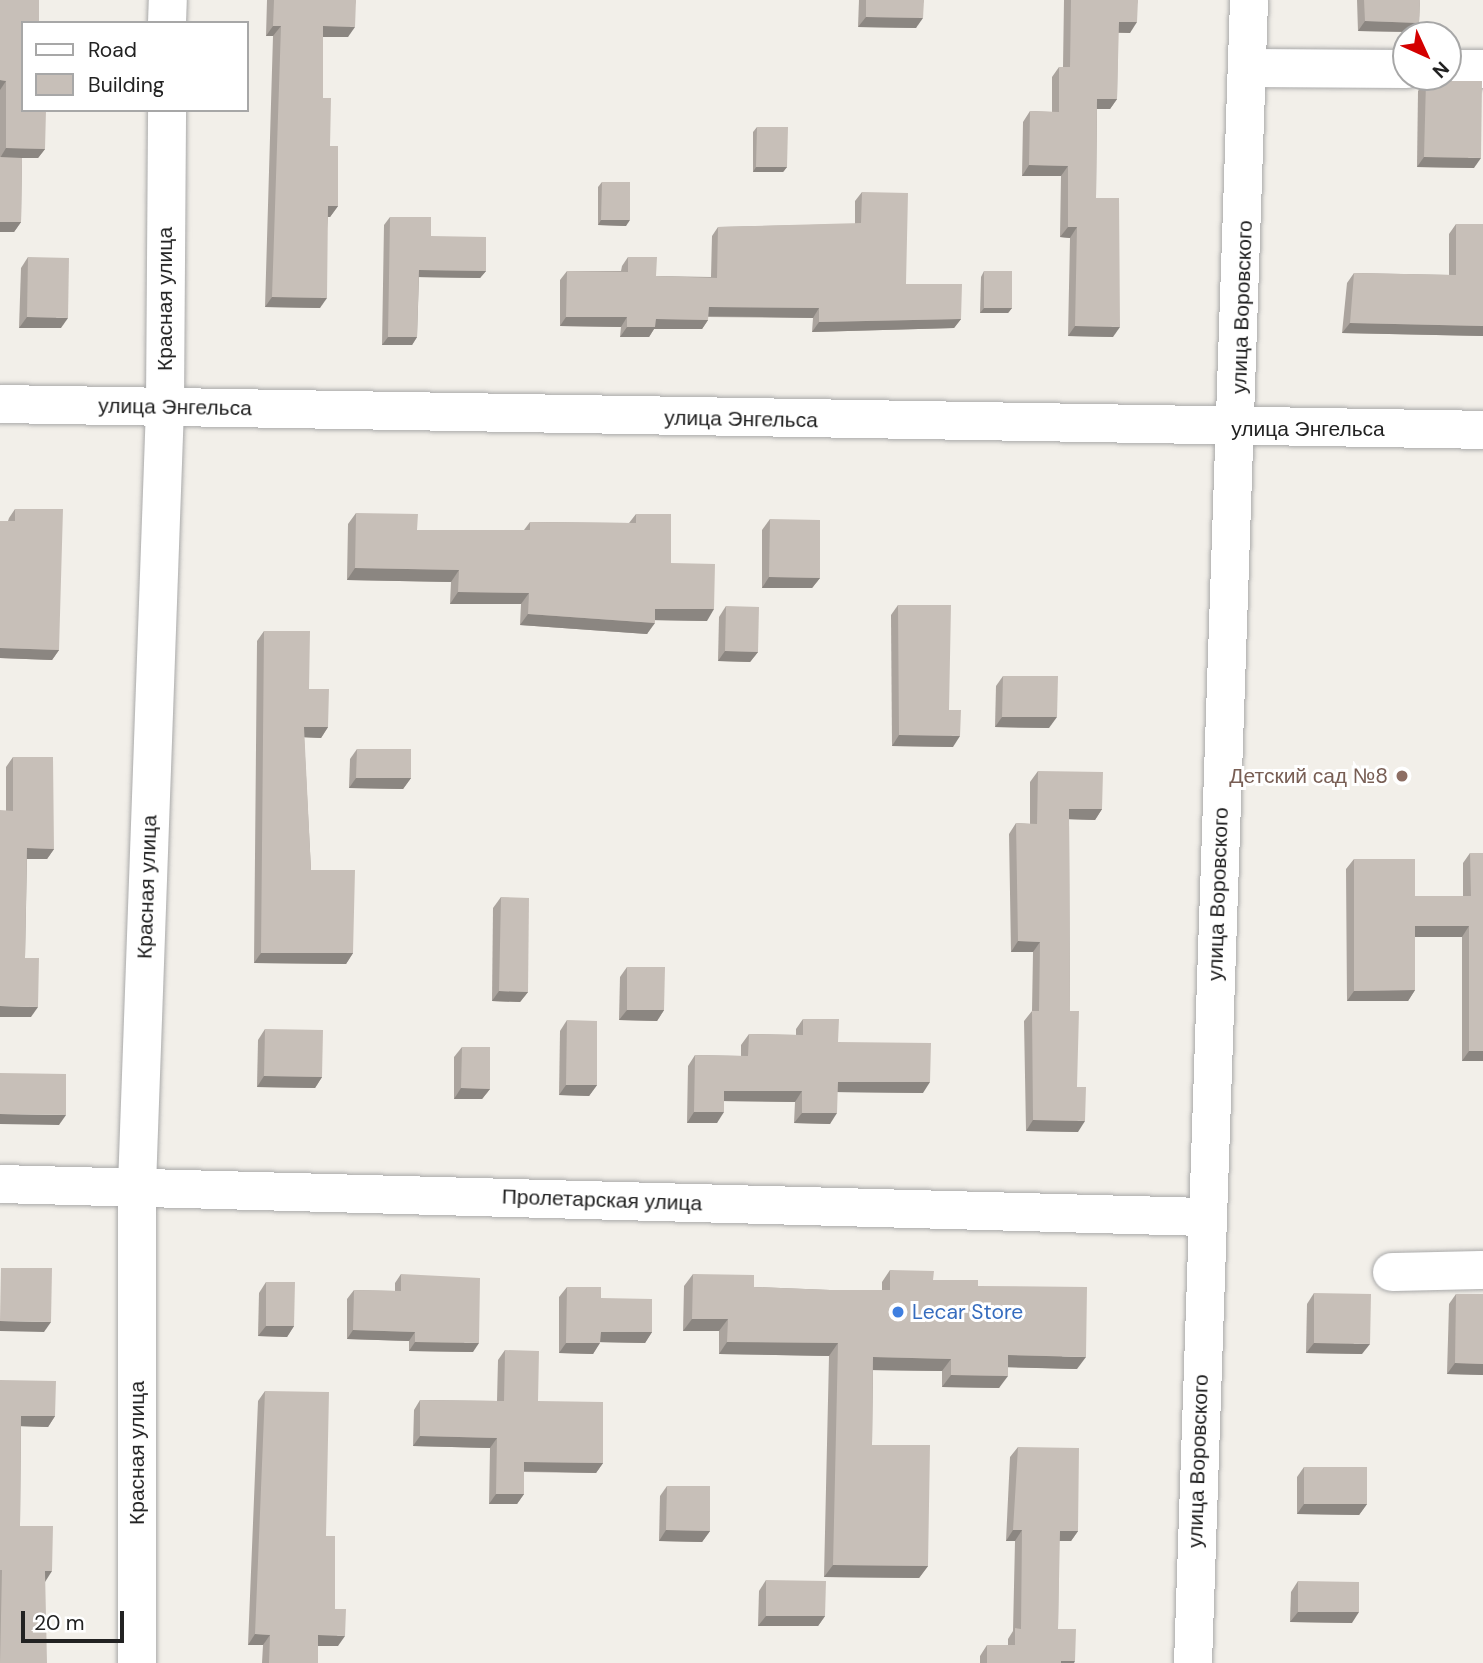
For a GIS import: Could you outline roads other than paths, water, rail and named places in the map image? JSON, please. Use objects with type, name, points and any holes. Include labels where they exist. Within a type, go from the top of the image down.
[{"type":"street","points":[[167,0],[167,21]]},
{"type":"street","name":"улица Воровского","points":[[1193,1663],[1205,1217],[1238,429],[1250,68],[1249,0]]},
{"type":"street","points":[[1250,68],[1392,69]]},
{"type":"street","points":[[1462,69],[1483,69]]},
{"type":"street","name":"Красная улица","points":[[137,1663],[137,1186],[165,406],[167,112]]},
{"type":"street","name":"улица Энгельса","points":[[0,404],[1238,429],[1483,430]]},
{"type":"street","name":"Пролетарская улица","points":[[0,1184],[1205,1217]]},
{"type":"street","points":[[1392,1272],[1483,1270]]},
{"type":"place","name":"Детский сад №8","points":[[1402,776]]},
{"type":"place","name":"Lecar Store","points":[[898,1312]]}]
